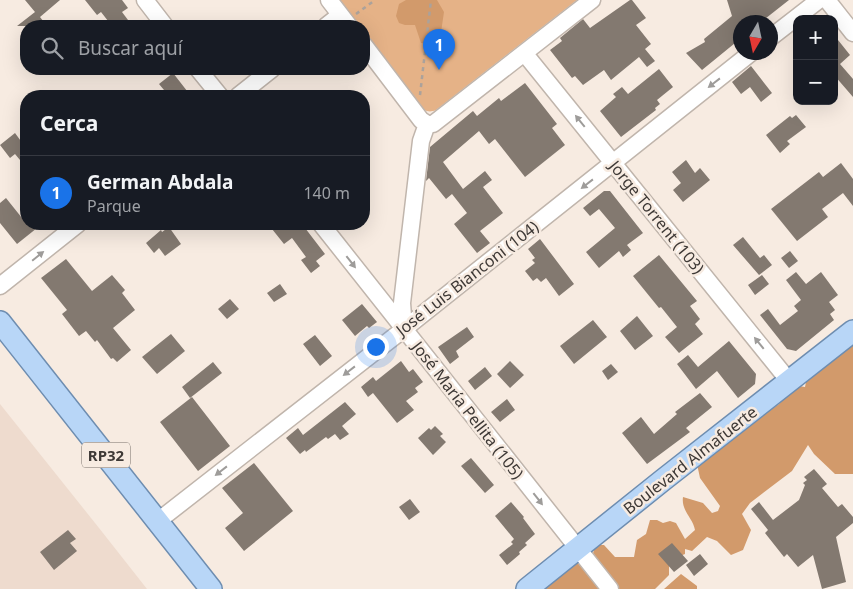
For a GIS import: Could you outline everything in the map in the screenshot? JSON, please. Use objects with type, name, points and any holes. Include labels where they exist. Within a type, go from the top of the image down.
[{"type":"main road","name":"RP32","points":[[0,322],[211,589]]},
{"type":"main road","name":"Boulevard Almafuerte","points":[[528,589],[853,331]]},
{"type":"street","points":[[145,0],[160,20]]},
{"type":"street","points":[[329,0],[347,19]]},
{"type":"street","points":[[370,53],[422,120],[428,124],[434,124],[592,0]]},
{"type":"street","points":[[778,32],[818,0]]},
{"type":"street","points":[[827,0],[853,33]]},
{"type":"street","name":"Jorge Torrent (103)","points":[[525,54],[789,381]]},
{"type":"street","name":"José Luis Bianconi (104)","points":[[158,521],[404,329],[742,60]]},
{"type":"street","points":[[203,75],[215,90]]},
{"type":"street","points":[[246,90],[264,75]]},
{"type":"street","points":[[404,329],[403,293],[421,140],[428,124]]},
{"type":"street","points":[[0,286],[70,230]]},
{"type":"street","name":"José María Pellita (105)","points":[[325,230],[610,589]]},
{"type":"path","points":[[347,19],[375,0]]},
{"type":"path","points":[[419,104],[431,0]]},
{"type":"shaded area","points":[[337,0],[577,0],[433,111],[425,110],[419,106],[370,42],[370,20],[353,20]]},
{"type":"shaded area","points":[[406,0],[437,0],[444,12],[440,39],[434,45],[421,43],[415,25],[399,23],[396,16],[399,4]]},
{"type":"shaded area","points":[[853,342],[853,474],[835,474],[814,454],[808,445],[792,471],[750,503],[742,514],[751,530],[743,550],[731,555],[717,541],[707,537],[692,551],[685,549],[685,554],[675,558],[669,566],[669,575],[655,589],[541,589],[577,561],[592,558],[595,545],[604,545],[615,557],[634,557],[637,540],[646,534],[650,520],[676,523],[685,539],[695,530],[685,510],[683,497],[703,503],[712,513],[718,511],[720,506],[700,478],[697,464],[779,404],[793,389],[799,386],[805,387],[809,378]]},
{"type":"shaded area","points":[[0,404],[99,528],[147,589],[0,589]]},
{"type":"shaded area","points":[[681,574],[697,586],[697,589],[664,589]]},
{"type":"building","points":[[25,0],[60,0],[40,17],[42,20],[25,20],[35,12]]},
{"type":"building","points":[[85,0],[122,0],[128,8],[122,12],[128,20],[107,20],[101,12],[97,15]]},
{"type":"building","points":[[630,0],[646,18],[636,25],[651,44],[645,49],[655,61],[647,67],[639,57],[611,80],[604,70],[583,85],[575,76],[572,78],[550,50],[562,41],[560,38],[583,19],[590,28]]},
{"type":"building","points":[[727,0],[789,0],[770,15],[733,15],[733,45],[702,70],[686,53],[705,42],[704,39],[732,16]]},
{"type":"building","points":[[838,40],[850,55],[840,64],[853,79],[853,97],[838,80]]},
{"type":"building","points":[[751,66],[772,93],[761,102],[750,87],[741,94],[732,82]]},
{"type":"building","points":[[659,69],[673,87],[657,100],[660,104],[655,108],[656,110],[621,137],[600,111],[616,97],[613,94],[622,87],[628,94]]},
{"type":"building","points":[[170,75],[175,75],[186,90],[164,90],[159,84]]},
{"type":"building","points":[[525,83],[557,124],[552,128],[565,145],[525,177],[495,139],[489,144],[479,131],[443,162],[463,189],[485,171],[492,180],[483,187],[503,213],[480,231],[490,243],[477,253],[454,224],[467,213],[452,194],[446,199],[429,178],[426,181],[430,147],[473,111],[477,116],[499,98],[501,101]]},
{"type":"building","points":[[796,115],[806,127],[787,141],[790,144],[780,153],[766,135],[790,116],[792,118]]},
{"type":"building","points":[[15,133],[20,140],[20,160],[15,154],[10,158],[0,145]]},
{"type":"building","points":[[686,160],[695,173],[700,168],[710,180],[683,202],[673,190],[681,183],[672,172]]},
{"type":"building","points":[[841,163],[853,179],[853,206],[843,193],[822,209],[828,217],[797,241],[771,209],[819,172],[823,177]]},
{"type":"building","points":[[604,191],[610,191],[643,233],[627,245],[631,250],[623,257],[619,251],[599,268],[586,252],[615,228],[599,209],[590,216],[583,208]]},
{"type":"building","points":[[6,198],[20,216],[20,230],[34,230],[17,244],[0,223],[0,203]]},
{"type":"building","points":[[161,230],[162,232],[171,230],[181,244],[165,256],[159,248],[154,253],[146,243]]},
{"type":"building","points":[[273,230],[307,230],[325,254],[316,261],[320,266],[311,273],[301,260],[306,257],[292,238],[284,244]]},
{"type":"building","points":[[743,237],[760,258],[764,255],[772,265],[759,275],[733,245]]},
{"type":"building","points":[[540,239],[574,284],[559,296],[546,278],[541,282],[537,278],[533,281],[525,271],[535,263],[532,260],[535,258],[528,249]]},
{"type":"building","points":[[790,251],[798,261],[789,268],[781,258]]},
{"type":"building","points":[[659,255],[697,301],[690,306],[700,319],[695,324],[703,334],[679,353],[665,337],[677,327],[633,276]]},
{"type":"building","points":[[66,259],[92,291],[112,275],[125,290],[122,293],[135,310],[113,328],[131,350],[117,362],[113,358],[111,359],[97,340],[95,342],[86,331],[79,336],[62,314],[67,310],[41,278]]},
{"type":"building","points":[[796,272],[806,284],[821,272],[838,295],[829,302],[835,310],[830,314],[834,320],[796,351],[787,349],[760,315],[768,309],[780,325],[798,311],[794,306],[801,300],[786,280]]},
{"type":"building","points":[[762,275],[769,284],[755,295],[748,285]]},
{"type":"building","points":[[280,284],[287,294],[274,302],[267,293]]},
{"type":"building","points":[[230,299],[239,309],[227,319],[218,309]]},
{"type":"building","points":[[362,304],[377,322],[369,328],[367,326],[355,336],[342,320]]},
{"type":"building","points":[[637,316],[653,336],[635,350],[620,331]]},
{"type":"building","points":[[593,320],[607,337],[574,364],[560,346]]},
{"type":"building","points":[[467,327],[474,337],[456,351],[459,357],[450,364],[438,347]]},
{"type":"building","points":[[171,334],[185,351],[157,374],[142,357]]},
{"type":"building","points":[[315,335],[332,356],[320,366],[303,344]]},
{"type":"building","points":[[729,341],[756,374],[755,384],[738,398],[717,371],[696,389],[677,364],[688,355],[698,367]]},
{"type":"building","points":[[401,361],[409,372],[413,369],[423,382],[415,388],[418,392],[406,401],[414,410],[397,423],[373,393],[368,397],[361,387],[373,377],[376,381]]},
{"type":"building","points":[[510,361],[524,375],[510,388],[497,374]]},
{"type":"building","points":[[213,362],[222,373],[190,398],[182,387]]},
{"type":"building","points":[[611,364],[618,372],[608,380],[602,371]]},
{"type":"building","points":[[485,367],[492,376],[475,390],[468,381]]},
{"type":"building","points":[[700,393],[712,407],[686,428],[690,432],[647,464],[622,433],[641,417],[654,434],[677,414],[675,412]]},
{"type":"building","points":[[192,397],[230,446],[198,471],[160,422]]},
{"type":"building","points":[[507,399],[515,410],[500,422],[491,412]]},
{"type":"building","points":[[345,402],[356,414],[342,426],[349,434],[340,440],[335,434],[328,439],[326,437],[306,452],[305,450],[300,454],[286,438],[298,428],[303,435]]},
{"type":"building","points":[[435,426],[443,434],[440,436],[446,442],[433,455],[418,438],[429,428],[431,430]]},
{"type":"building","points":[[471,458],[494,485],[485,493],[461,466]]},
{"type":"building","points":[[254,463],[293,511],[244,551],[225,528],[243,513],[222,488]]},
{"type":"building","points":[[814,469],[827,484],[822,488],[838,507],[842,504],[853,517],[853,523],[836,537],[846,582],[822,589],[813,555],[798,567],[787,554],[784,557],[765,533],[768,530],[751,509],[759,502],[773,520],[799,500],[805,485],[803,483],[807,480],[804,477]]},
{"type":"building","points":[[410,499],[420,512],[409,520],[399,507]]},
{"type":"building","points":[[511,502],[535,534],[525,543],[527,545],[519,552],[520,554],[507,565],[499,555],[513,544],[511,542],[514,539],[495,516]]},
{"type":"building","points":[[68,530],[76,539],[70,543],[77,551],[54,570],[40,552]]},
{"type":"building","points":[[672,543],[688,561],[674,572],[658,554]]},
{"type":"building","points":[[700,554],[708,564],[694,576],[686,565]]},
{"type":"place","name":"German Abdala","points":[[439,70]]}]
